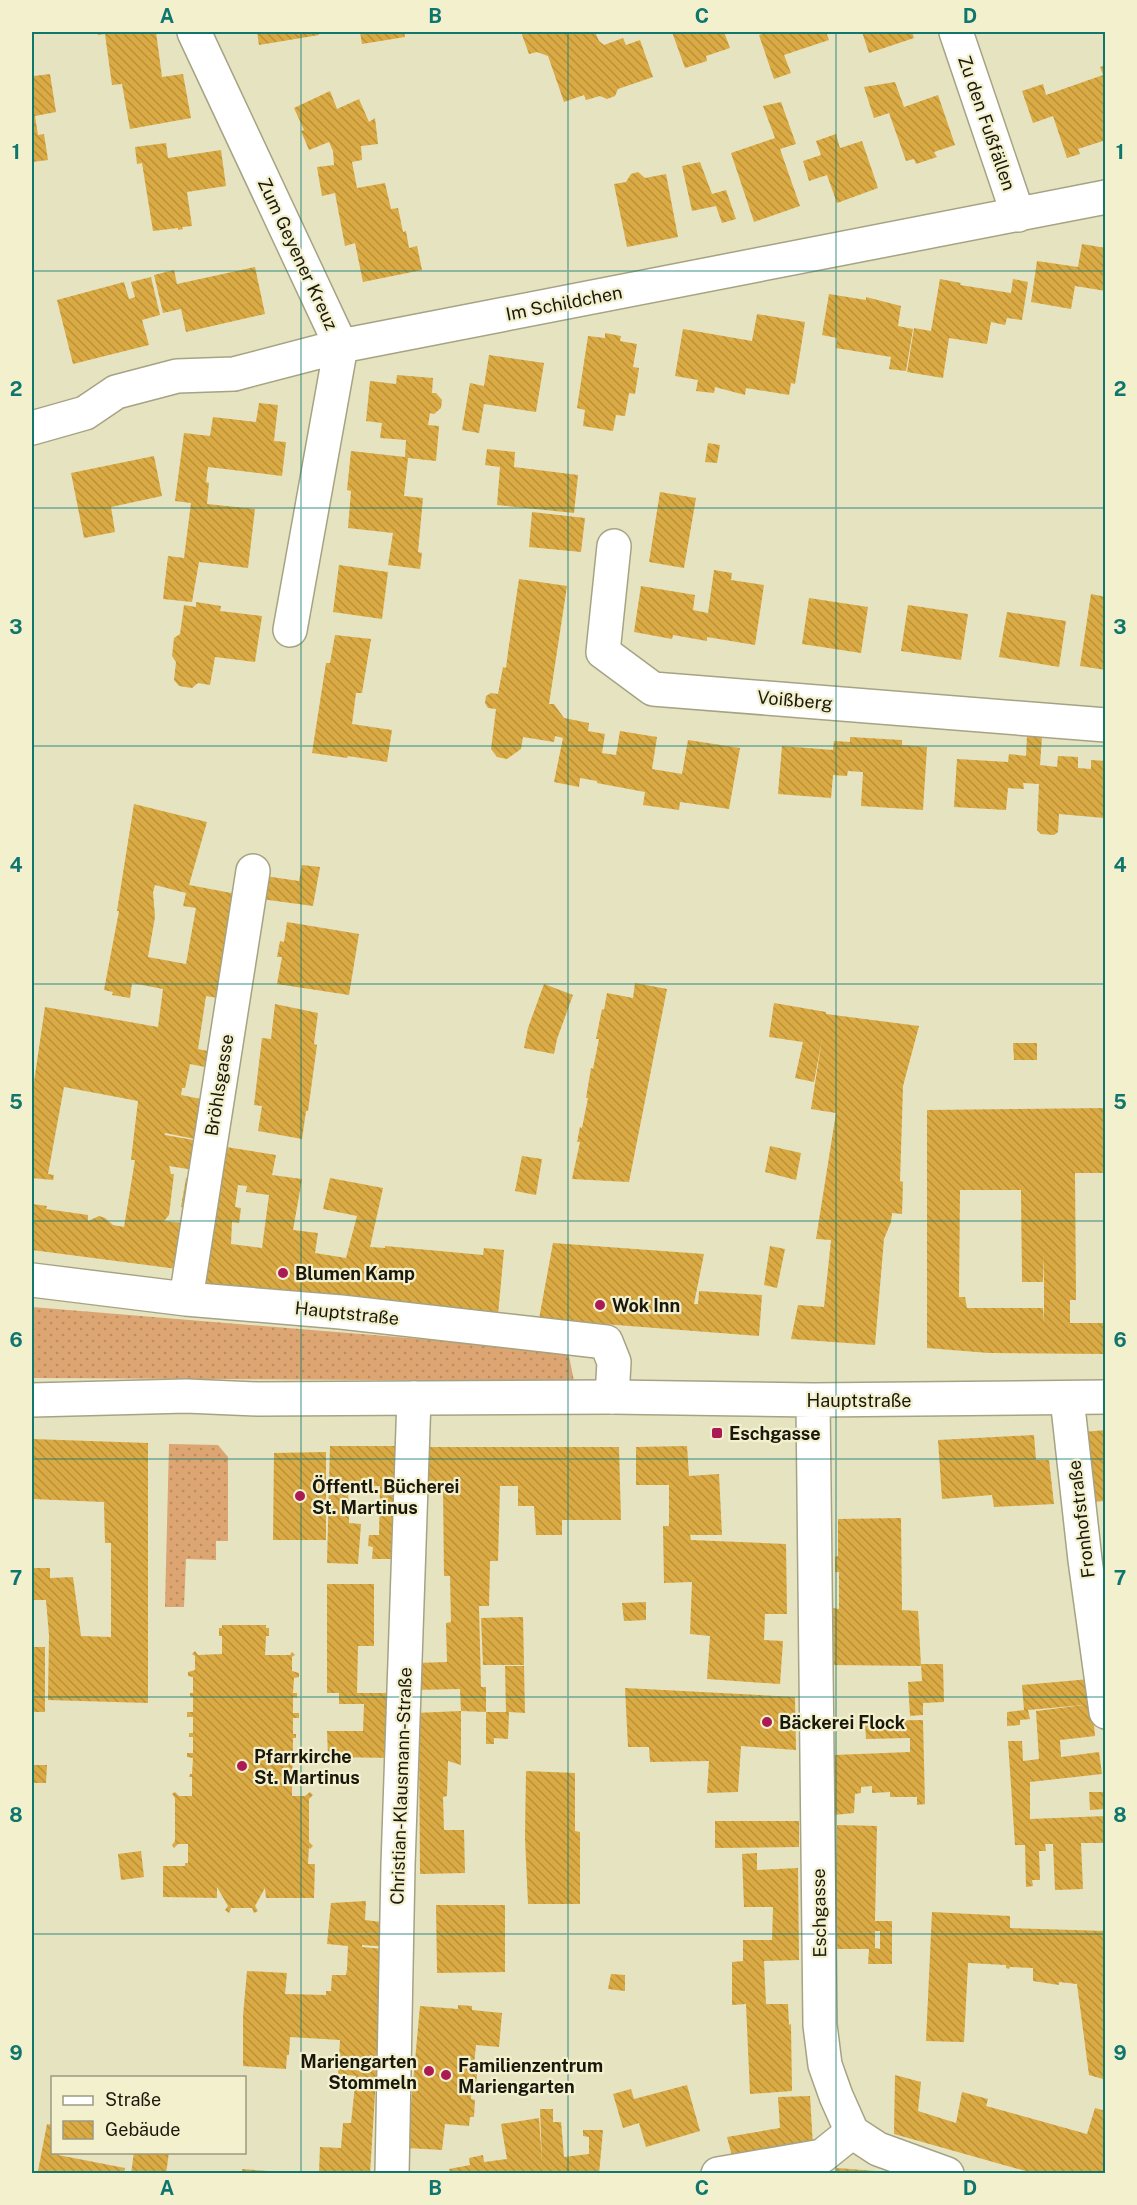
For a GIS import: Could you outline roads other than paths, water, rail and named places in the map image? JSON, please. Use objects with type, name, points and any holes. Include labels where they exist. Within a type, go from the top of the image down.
[{"type":"street","name":"Zum Geyener Kreuz","points":[[194,32],[341,346],[290,630]]},
{"type":"street","name":"Zu den Fußfällen","points":[[956,32],[1018,214]]},
{"type":"street","name":"Im Schildchen","points":[[32,425],[85,413],[116,392],[177,376],[234,374],[341,346],[1106,197]]},
{"type":"street","name":"Voißberg","points":[[614,546],[603,652],[653,689],[1106,725]]},
{"type":"street","name":"Bröhlsgasse","points":[[186,1299],[252,872]]},
{"type":"street","name":"Hauptstraße","points":[[32,1280],[186,1299],[341,1312],[606,1342],[614,1362],[612,1397]]},
{"type":"street","name":"Hauptstraße","points":[[32,1400],[186,1396],[258,1399],[612,1397],[813,1400],[1106,1397]]},
{"type":"street","name":"Christian-Klausmann-Straße","points":[[392,2174],[398,1865],[414,1398]]},
{"type":"street","name":"Fronhofstraße","points":[[1067,1398],[1085,1560],[1106,1712]]},
{"type":"street","name":"Eschgasse","points":[[813,1400],[820,2025],[825,2065],[852,2132]]},
{"type":"street","points":[[718,2174],[822,2156],[852,2132],[878,2149],[947,2174]]},
{"type":"place","name":"Blumen Kamp","points":[[283,1273]]},
{"type":"place","name":"Wok Inn","points":[[600,1305]]},
{"type":"place","name":"Eschgasse","points":[[717,1433]]},
{"type":"place","name":"Öffentl. Bücherei St. Martinus","points":[[300,1496]]},
{"type":"place","name":"Bäckerei Flock","points":[[767,1722]]},
{"type":"place","name":"Pfarrkirche St. Martinus","points":[[242,1766]]},
{"type":"place","name":"Mariengarten Stommeln","points":[[429,2071]]},
{"type":"place","name":"Familienzentrum Mariengarten","points":[[446,2075]]}]
